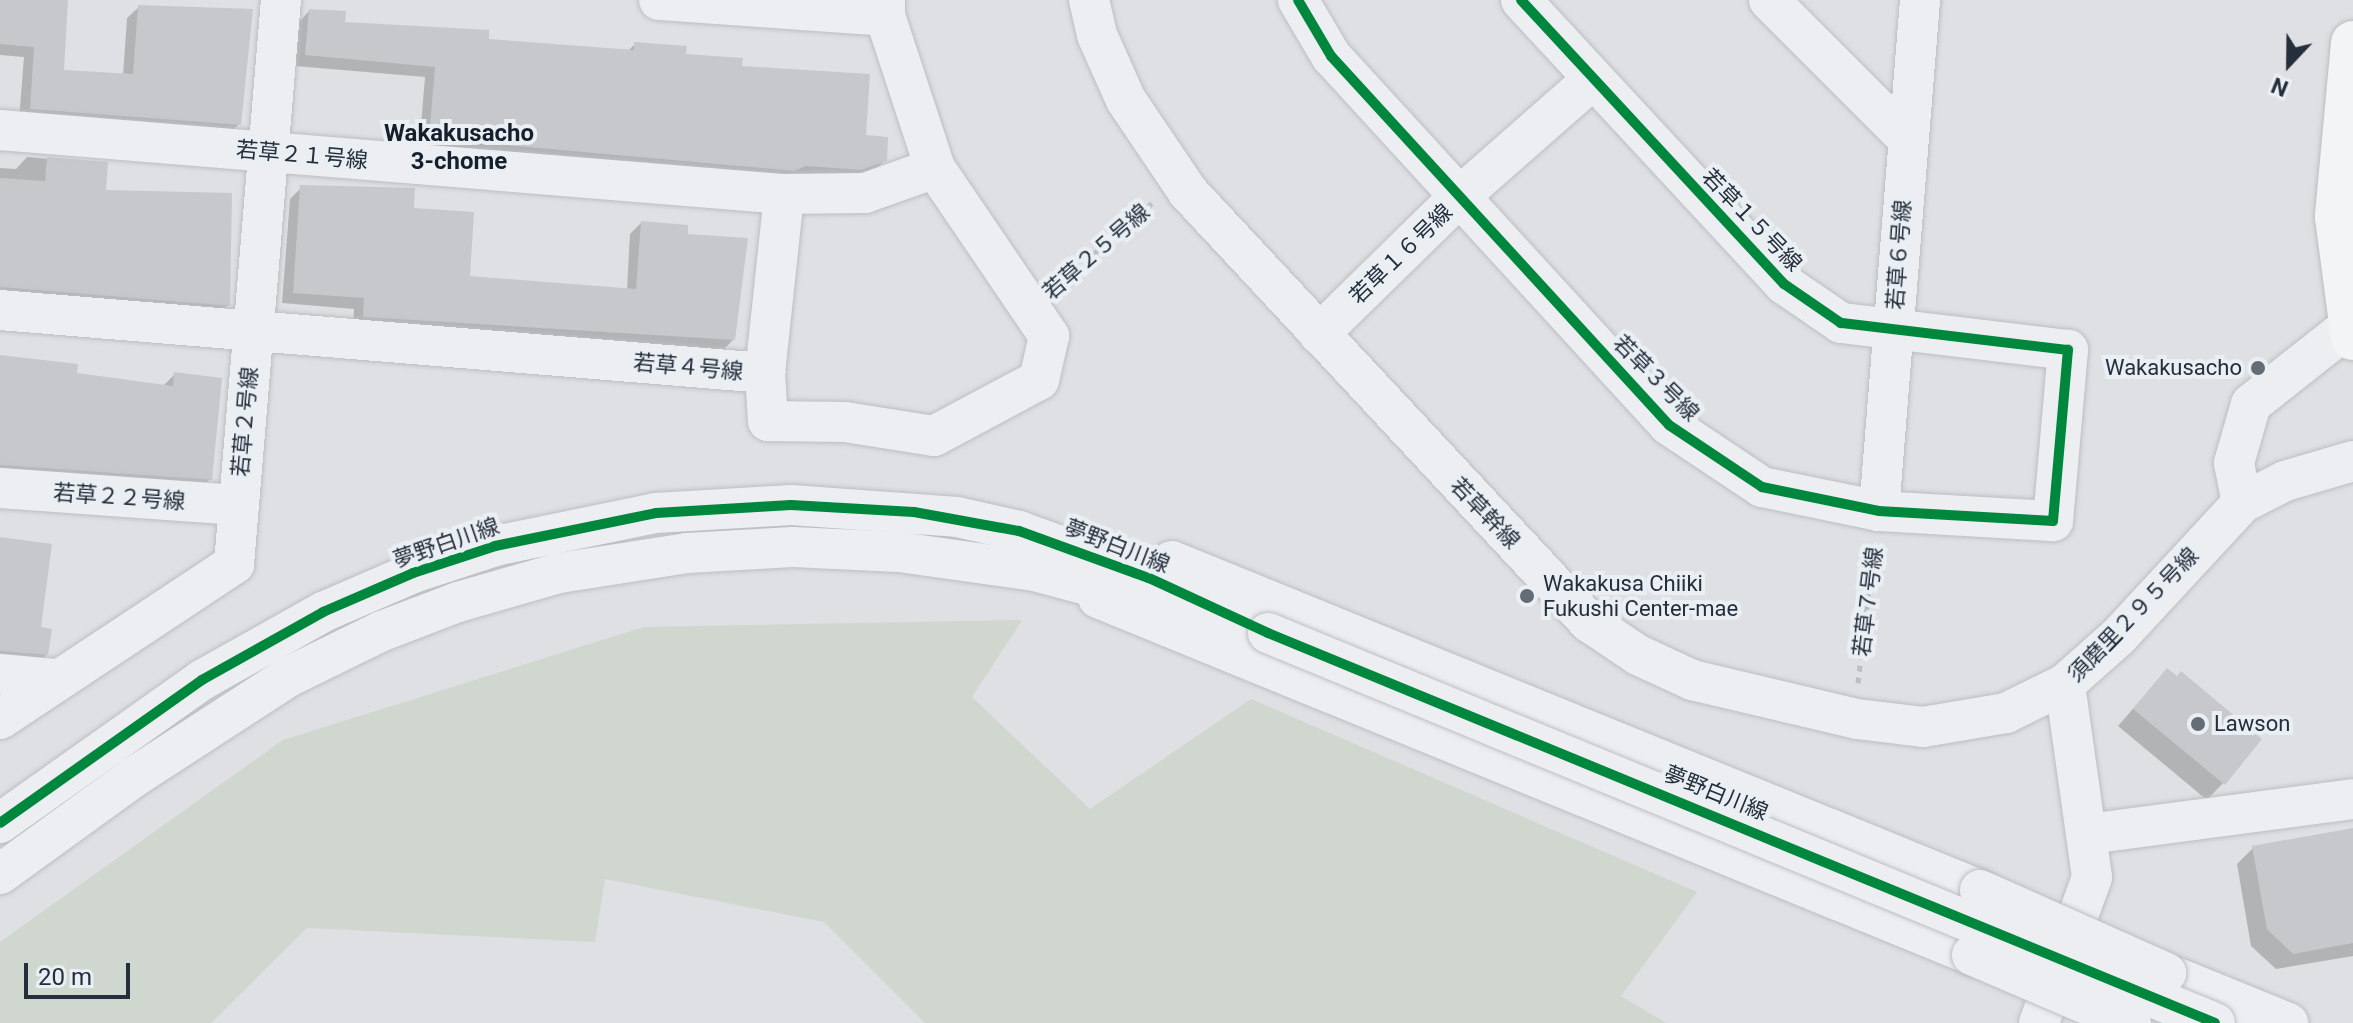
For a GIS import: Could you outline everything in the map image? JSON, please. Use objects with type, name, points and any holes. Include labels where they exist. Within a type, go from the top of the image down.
[{"type":"main road","points":[[2352,332],[2337,217],[2353,43]]},
{"type":"street","name":"若草２号線","points":[[0,719],[54,679],[234,564],[281,0]]},
{"type":"street","points":[[659,0],[885,8]]},
{"type":"street","name":"若草幹線","points":[[1089,0],[1097,35],[1153,146],[1188,192],[1589,622],[1638,655],[1692,680],[1857,719],[1923,727],[2006,713],[2065,684]]},
{"type":"street","name":"若草３号線","points":[[1298,0],[1331,56],[1669,425],[1762,487],[1879,511],[2053,521],[2068,350]]},
{"type":"street","name":"若草１５号線","points":[[1521,0],[1591,81],[1784,284],[1841,323],[1893,333],[2068,350]]},
{"type":"street","points":[[1769,0],[1908,139]]},
{"type":"street","name":"若草６号線","points":[[1879,511],[1920,0]]},
{"type":"street","name":"若草４号線","points":[[0,310],[765,373],[768,421],[845,422],[934,436],[1039,380],[1049,336],[935,168],[885,8]]},
{"type":"street","name":"若草１６号線","points":[[1319,334],[1459,197],[1591,81]]},
{"type":"street","name":"若草２１号線","points":[[0,130],[784,194],[865,193],[935,168]]},
{"type":"street","points":[[765,373],[784,194]]},
{"type":"street","points":[[2242,503],[2234,463],[2251,404],[2352,332]]},
{"type":"street","name":"須磨里２９５号線","points":[[2039,1023],[2092,877],[2065,684],[2119,636],[2242,503],[2285,481],[2353,461]]},
{"type":"street","name":"若草２２号線","points":[[0,488],[238,505]]},
{"type":"street","name":"夢野白川線","points":[[0,823],[202,680],[261,646],[413,573],[495,546],[656,513],[791,505],[914,512],[1019,531],[1149,578],[1268,633],[2215,1023]]},
{"type":"street","points":[[1019,531],[1101,540],[1173,561],[1980,890],[2288,1023]]},
{"type":"street","name":"夢野白川線","points":[[0,874],[134,777],[288,677],[382,631],[458,602],[559,573],[687,553],[793,547],[899,552],[1035,571],[1268,633]]},
{"type":"street","points":[[1035,571],[2131,1023]]},
{"type":"street","points":[[0,674],[54,679]]},
{"type":"street","points":[[2088,834],[2353,799]]},
{"type":"shaded area","points":[[1022,620],[972,697],[1090,809],[1251,699],[1697,892],[1621,996],[1666,1023],[925,1023],[824,922],[605,879],[595,942],[307,928],[211,1023],[0,1023],[0,942],[283,740],[644,627]]},
{"type":"building","points":[[0,0],[68,0],[64,70],[133,74],[138,5],[253,9],[241,125],[30,109],[34,47],[0,44]]},
{"type":"building","points":[[309,9],[346,11],[345,22],[489,30],[489,39],[634,50],[634,42],[687,46],[686,54],[743,58],[742,66],[870,74],[866,135],[888,137],[887,161],[861,170],[806,166],[794,171],[429,138],[435,67],[305,55]]},
{"type":"building","points":[[47,157],[108,162],[106,190],[232,193],[230,306],[0,287],[0,178],[45,181]]},
{"type":"building","points":[[300,185],[415,188],[414,208],[474,212],[470,276],[636,289],[641,221],[688,225],[688,234],[748,238],[735,340],[363,317],[364,298],[293,293]]},
{"type":"building","points":[[0,355],[78,364],[77,373],[173,386],[174,372],[222,378],[212,480],[0,465]]},
{"type":"building","points":[[0,537],[52,544],[41,627],[52,629],[48,655],[0,651]]},
{"type":"building","name":"Lawson","points":[[2167,668],[2177,676],[2181,671],[2262,739],[2225,785],[2133,709]]},
{"type":"building","points":[[2353,828],[2353,943],[2293,954],[2267,929],[2252,846]]},
{"type":"cycle path","points":[[1298,0],[1331,56],[1669,425],[1762,487],[1879,511],[2053,521],[2068,350],[1841,323],[1784,284],[1521,0]]},
{"type":"cycle path","points":[[0,823],[202,680],[323,612],[413,573],[495,546],[656,513],[791,505],[914,512],[1019,531],[1149,578],[1268,633],[2215,1023]]},
{"type":"place","name":"Wakakusacho","points":[[2258,368]]},
{"type":"place","name":"Wakakusa Chiiki Fukushi Center-mae","points":[[1527,596]]},
{"type":"place","name":"Lawson","points":[[2198,724]]},
{"type":"district","name":"Wakakusacho 3-chome","points":[[459,148]]}]
